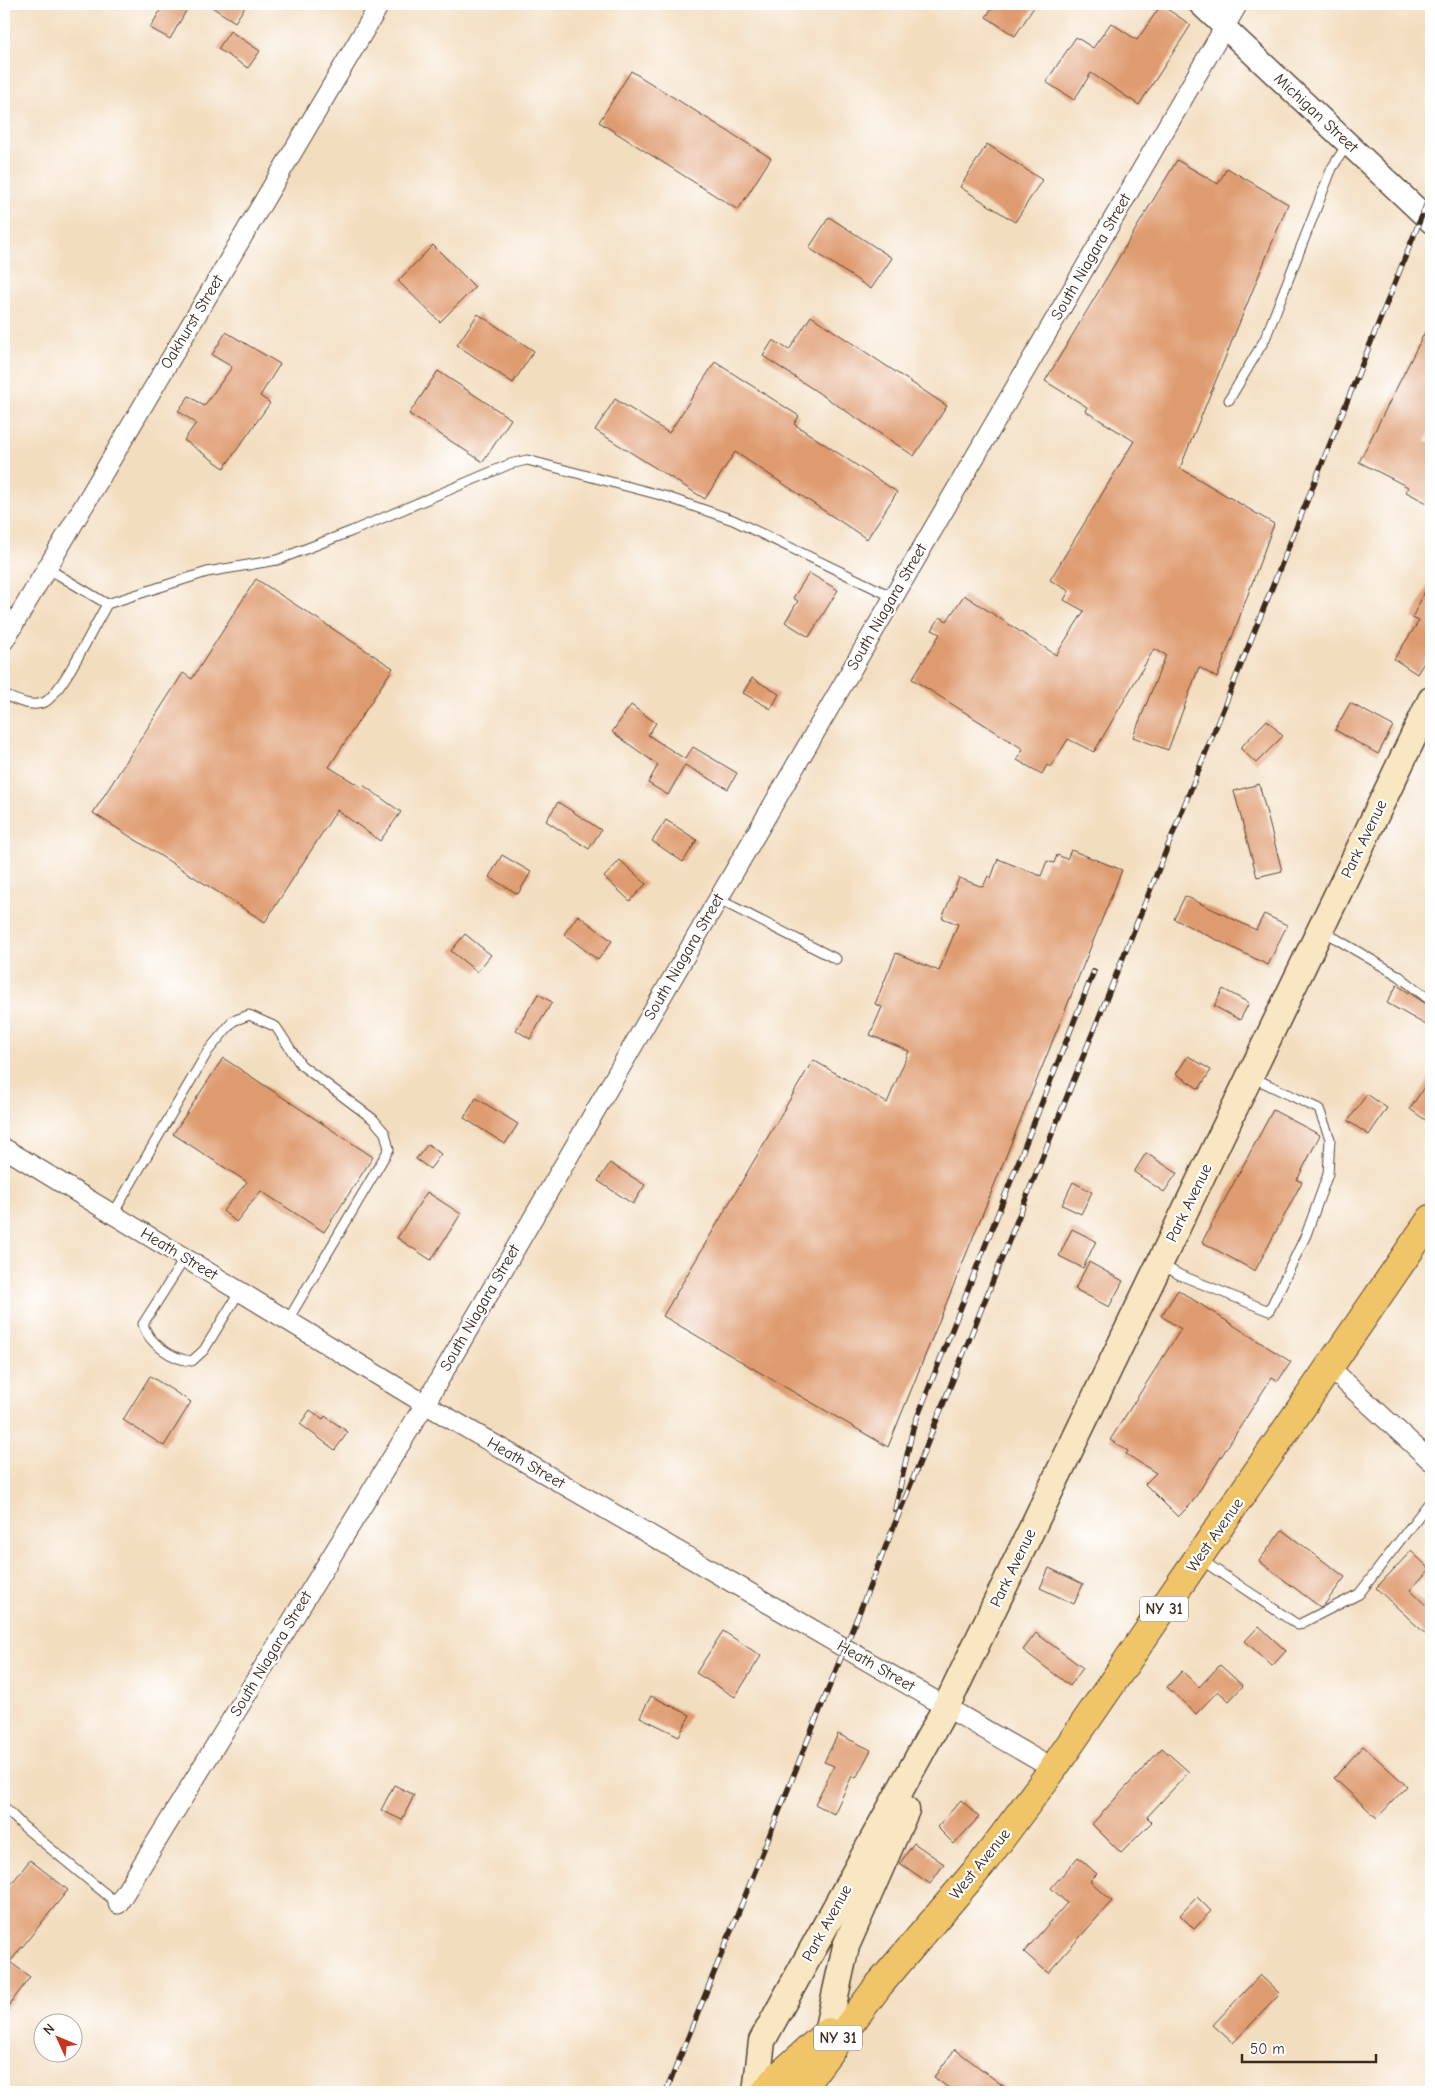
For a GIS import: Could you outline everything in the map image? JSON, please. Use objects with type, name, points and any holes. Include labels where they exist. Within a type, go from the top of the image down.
[{"type":"highway","name":"West Avenue","points":[[879,1985],[982,1864],[1053,1769],[1431,1219]]},
{"type":"highway","name":"NY 31","points":[[765,2092],[780,2075],[879,1985]]},
{"type":"highway","name":"NY 31","points":[[798,2092],[879,1985]]},
{"type":"main road","name":"Park Avenue","points":[[756,2092],[762,2041],[946,1707],[1431,700]]},
{"type":"main road","name":"Park Avenue","points":[[827,2032],[846,1946],[898,1830],[946,1707]]},
{"type":"street","name":"Oakhurst Street","points":[[4,641],[380,4]]},
{"type":"street","name":"Michigan Street","points":[[1200,4],[1431,222]]},
{"type":"street","name":"South Niagara Street","points":[[118,1904],[425,1404],[1238,4]]},
{"type":"street","name":"Heath Street","points":[[4,1148],[425,1404],[1053,1769]]},
{"type":"street","points":[[1330,1368],[1431,1461]]},
{"type":"street","name":"Park Avenue","points":[[798,2092],[827,2032]]},
{"type":"lane","points":[[1229,400],[1265,339],[1332,168],[1348,142]]},
{"type":"lane","points":[[4,695],[27,704],[44,702],[60,686],[107,604],[207,572],[277,560],[352,532],[510,464],[527,460],[664,496],[733,520],[894,597]]},
{"type":"lane","points":[[47,568],[107,604]]},
{"type":"lane","points":[[718,899],[836,959]]},
{"type":"lane","points":[[1321,929],[1399,976],[1431,1001]]},
{"type":"lane","points":[[113,1214],[208,1051],[233,1022],[249,1014],[276,1027],[301,1065],[373,1119],[385,1133],[389,1149],[288,1320]]},
{"type":"lane","points":[[1160,1264],[1180,1275],[1270,1311],[1306,1235],[1325,1183],[1328,1174],[1330,1139],[1319,1109],[1250,1076]]},
{"type":"lane","points":[[185,1258],[143,1324],[146,1333],[154,1343],[183,1360],[192,1360],[204,1350],[240,1291]]},
{"type":"lane","points":[[1199,1558],[1298,1625],[1359,1594],[1431,1500]]},
{"type":"lane","points":[[4,1807],[24,1826],[118,1904]]},
{"type":"building","points":[[164,4],[190,4],[170,39],[150,28]]},
{"type":"building","points":[[207,4],[247,4],[235,22]]},
{"type":"building","points":[[995,4],[1036,4],[1015,36],[986,17]]},
{"type":"building","points":[[1161,5],[1191,25],[1139,105],[1091,73],[1074,100],[1046,82],[1076,37],[1093,48],[1111,23],[1137,40]]},
{"type":"building","points":[[230,31],[260,51],[248,68],[218,49]]},
{"type":"building","points":[[631,71],[771,158],[738,210],[599,122]]},
{"type":"building","points":[[987,144],[1042,180],[1015,222],[960,187]]},
{"type":"building","points":[[1177,160],[1218,184],[1227,168],[1288,204],[1180,468],[1274,524],[1217,678],[1199,667],[1168,750],[1133,737],[1166,655],[1154,649],[1094,752],[1068,739],[1051,767],[1047,765],[1042,774],[1017,760],[1023,749],[912,679],[940,634],[932,630],[940,617],[947,621],[964,595],[1056,655],[1084,611],[1064,600],[1069,591],[1050,580],[1134,441],[1085,411],[1087,407],[1045,381]]},
{"type":"building","points":[[829,217],[892,258],[871,289],[809,248]]},
{"type":"building","points":[[433,245],[475,287],[440,322],[398,281]]},
{"type":"building","points":[[478,314],[534,351],[513,383],[457,345]]},
{"type":"building","points":[[811,316],[947,406],[914,456],[763,356],[773,340],[789,350]]},
{"type":"building","points":[[1431,320],[1431,430],[1426,440],[1431,443],[1431,505],[1406,492],[1408,487],[1359,462]]},
{"type":"building","points":[[226,332],[280,364],[260,396],[270,403],[224,468],[184,440],[196,423],[178,411],[189,396],[204,406],[232,367],[212,355]]},
{"type":"building","points":[[715,362],[799,416],[794,424],[897,492],[867,539],[735,452],[705,499],[595,430],[615,399],[669,433]]},
{"type":"building","points":[[438,371],[511,419],[483,462],[409,414]]},
{"type":"building","points":[[809,573],[838,590],[809,637],[785,622],[798,601],[793,598]]},
{"type":"building","points":[[256,579],[393,668],[329,767],[361,787],[363,785],[401,812],[380,841],[337,810],[265,922],[93,813],[183,673],[192,679]]},
{"type":"building","points":[[1431,579],[1431,651],[1417,674],[1394,659],[1419,621],[1412,618]]},
{"type":"building","points":[[752,678],[779,694],[771,709],[743,693]]},
{"type":"building","points":[[1350,703],[1393,726],[1378,754],[1335,730]]},
{"type":"building","points":[[631,705],[656,723],[648,735],[685,759],[693,747],[737,773],[728,789],[685,765],[668,795],[648,783],[658,765],[612,732]]},
{"type":"building","points":[[1267,720],[1283,736],[1256,763],[1240,748]]},
{"type":"building","points":[[1259,784],[1282,871],[1257,877],[1234,791]]},
{"type":"building","points":[[558,802],[601,830],[589,849],[546,821]]},
{"type":"building","points":[[666,820],[697,840],[683,862],[652,841]]},
{"type":"building","points":[[1071,850],[1122,870],[888,1447],[663,1316],[813,1060],[887,1103],[909,1051],[870,1035],[882,1007],[875,1004],[896,953],[939,971],[958,924],[942,918],[959,878],[983,887],[988,876],[991,878],[998,859],[1041,876],[1047,861],[1054,863],[1057,855],[1067,859]]},
{"type":"building","points":[[502,855],[531,872],[518,894],[489,877]]},
{"type":"building","points":[[620,860],[646,884],[630,901],[604,877]]},
{"type":"building","points":[[1185,896],[1256,930],[1264,914],[1287,925],[1268,965],[1174,919]]},
{"type":"building","points":[[578,915],[612,941],[598,960],[564,934]]},
{"type":"building","points":[[465,934],[491,955],[477,972],[451,951]]},
{"type":"building","points":[[1397,985],[1431,1007],[1431,1015],[1426,1025],[1387,1003]]},
{"type":"building","points":[[1223,989],[1249,1003],[1240,1020],[1214,1006]]},
{"type":"building","points":[[538,994],[552,1002],[530,1039],[516,1030]]},
{"type":"building","points":[[1188,1056],[1211,1070],[1199,1089],[1176,1074]]},
{"type":"building","points":[[223,1058],[373,1157],[324,1232],[261,1191],[236,1222],[223,1211],[247,1182],[173,1134]]},
{"type":"building","points":[[1431,1076],[1431,1124],[1410,1109]]},
{"type":"building","points":[[1367,1094],[1387,1108],[1369,1135],[1348,1121]]},
{"type":"building","points":[[476,1098],[518,1124],[505,1144],[464,1118]]},
{"type":"building","points":[[1273,1110],[1320,1135],[1297,1180],[1302,1182],[1255,1271],[1202,1242]]},
{"type":"building","points":[[428,1144],[441,1154],[430,1169],[416,1159]]},
{"type":"building","points":[[1146,1153],[1177,1173],[1164,1192],[1134,1172]]},
{"type":"building","points":[[610,1163],[645,1185],[633,1204],[598,1181]]},
{"type":"building","points":[[1073,1182],[1092,1192],[1081,1214],[1062,1205]]},
{"type":"building","points":[[427,1192],[461,1214],[431,1260],[397,1238]]},
{"type":"building","points":[[1072,1229],[1096,1241],[1083,1268],[1059,1256]]},
{"type":"building","points":[[1089,1262],[1123,1281],[1109,1307],[1075,1289]]},
{"type":"building","points":[[1178,1290],[1291,1362],[1278,1381],[1272,1377],[1191,1504],[1178,1517],[1145,1484],[1156,1473],[1126,1454],[1128,1451],[1110,1440],[1181,1329],[1161,1316]]},
{"type":"building","points":[[150,1376],[191,1402],[164,1446],[123,1420]]},
{"type":"building","points":[[310,1410],[323,1419],[325,1416],[348,1432],[335,1450],[300,1424]]},
{"type":"building","points":[[1282,1530],[1345,1577],[1325,1604],[1320,1607],[1259,1561]]},
{"type":"building","points":[[1411,1551],[1430,1569],[1410,1590],[1431,1610],[1431,1639],[1376,1588]]},
{"type":"building","points":[[1049,1568],[1083,1584],[1074,1604],[1040,1588]]},
{"type":"building","points":[[1259,1626],[1286,1651],[1272,1666],[1245,1641]]},
{"type":"building","points":[[723,1631],[761,1656],[735,1697],[696,1673]]},
{"type":"building","points":[[1036,1633],[1083,1668],[1070,1686],[1023,1650]]},
{"type":"building","points":[[1220,1665],[1243,1686],[1229,1701],[1218,1691],[1196,1714],[1167,1687],[1182,1671],[1199,1687]]},
{"type":"building","points":[[651,1696],[690,1715],[679,1736],[640,1717]]},
{"type":"building","points":[[838,1734],[871,1750],[856,1778],[852,1776],[834,1814],[815,1804],[834,1766],[824,1762]]},
{"type":"building","points":[[1363,1746],[1407,1786],[1377,1818],[1334,1778]]},
{"type":"building","points":[[1162,1748],[1189,1772],[1147,1817],[1152,1822],[1121,1853],[1092,1824]]},
{"type":"building","points":[[394,1785],[414,1795],[402,1820],[381,1810]]},
{"type":"building","points":[[961,1800],[979,1817],[954,1844],[937,1827]]},
{"type":"building","points":[[914,1843],[944,1864],[930,1884],[900,1863]]},
{"type":"building","points":[[1078,1857],[1097,1874],[1090,1881],[1112,1901],[1048,1973],[1024,1952],[1067,1903],[1051,1888]]},
{"type":"building","points":[[30,1860],[68,1890],[10,1962],[30,1977],[4,2012],[4,1893]]},
{"type":"building","points":[[1197,1897],[1211,1911],[1194,1929],[1180,1915]]},
{"type":"building","points":[[1260,1975],[1280,1994],[1233,2043],[1213,2025]]},
{"type":"building","points":[[955,2049],[1011,2092],[954,2092],[934,2077]]},
{"type":"railway","points":[[666,2092],[1431,193]]},
{"type":"railway","points":[[895,1510],[913,1428],[1094,971]]}]
